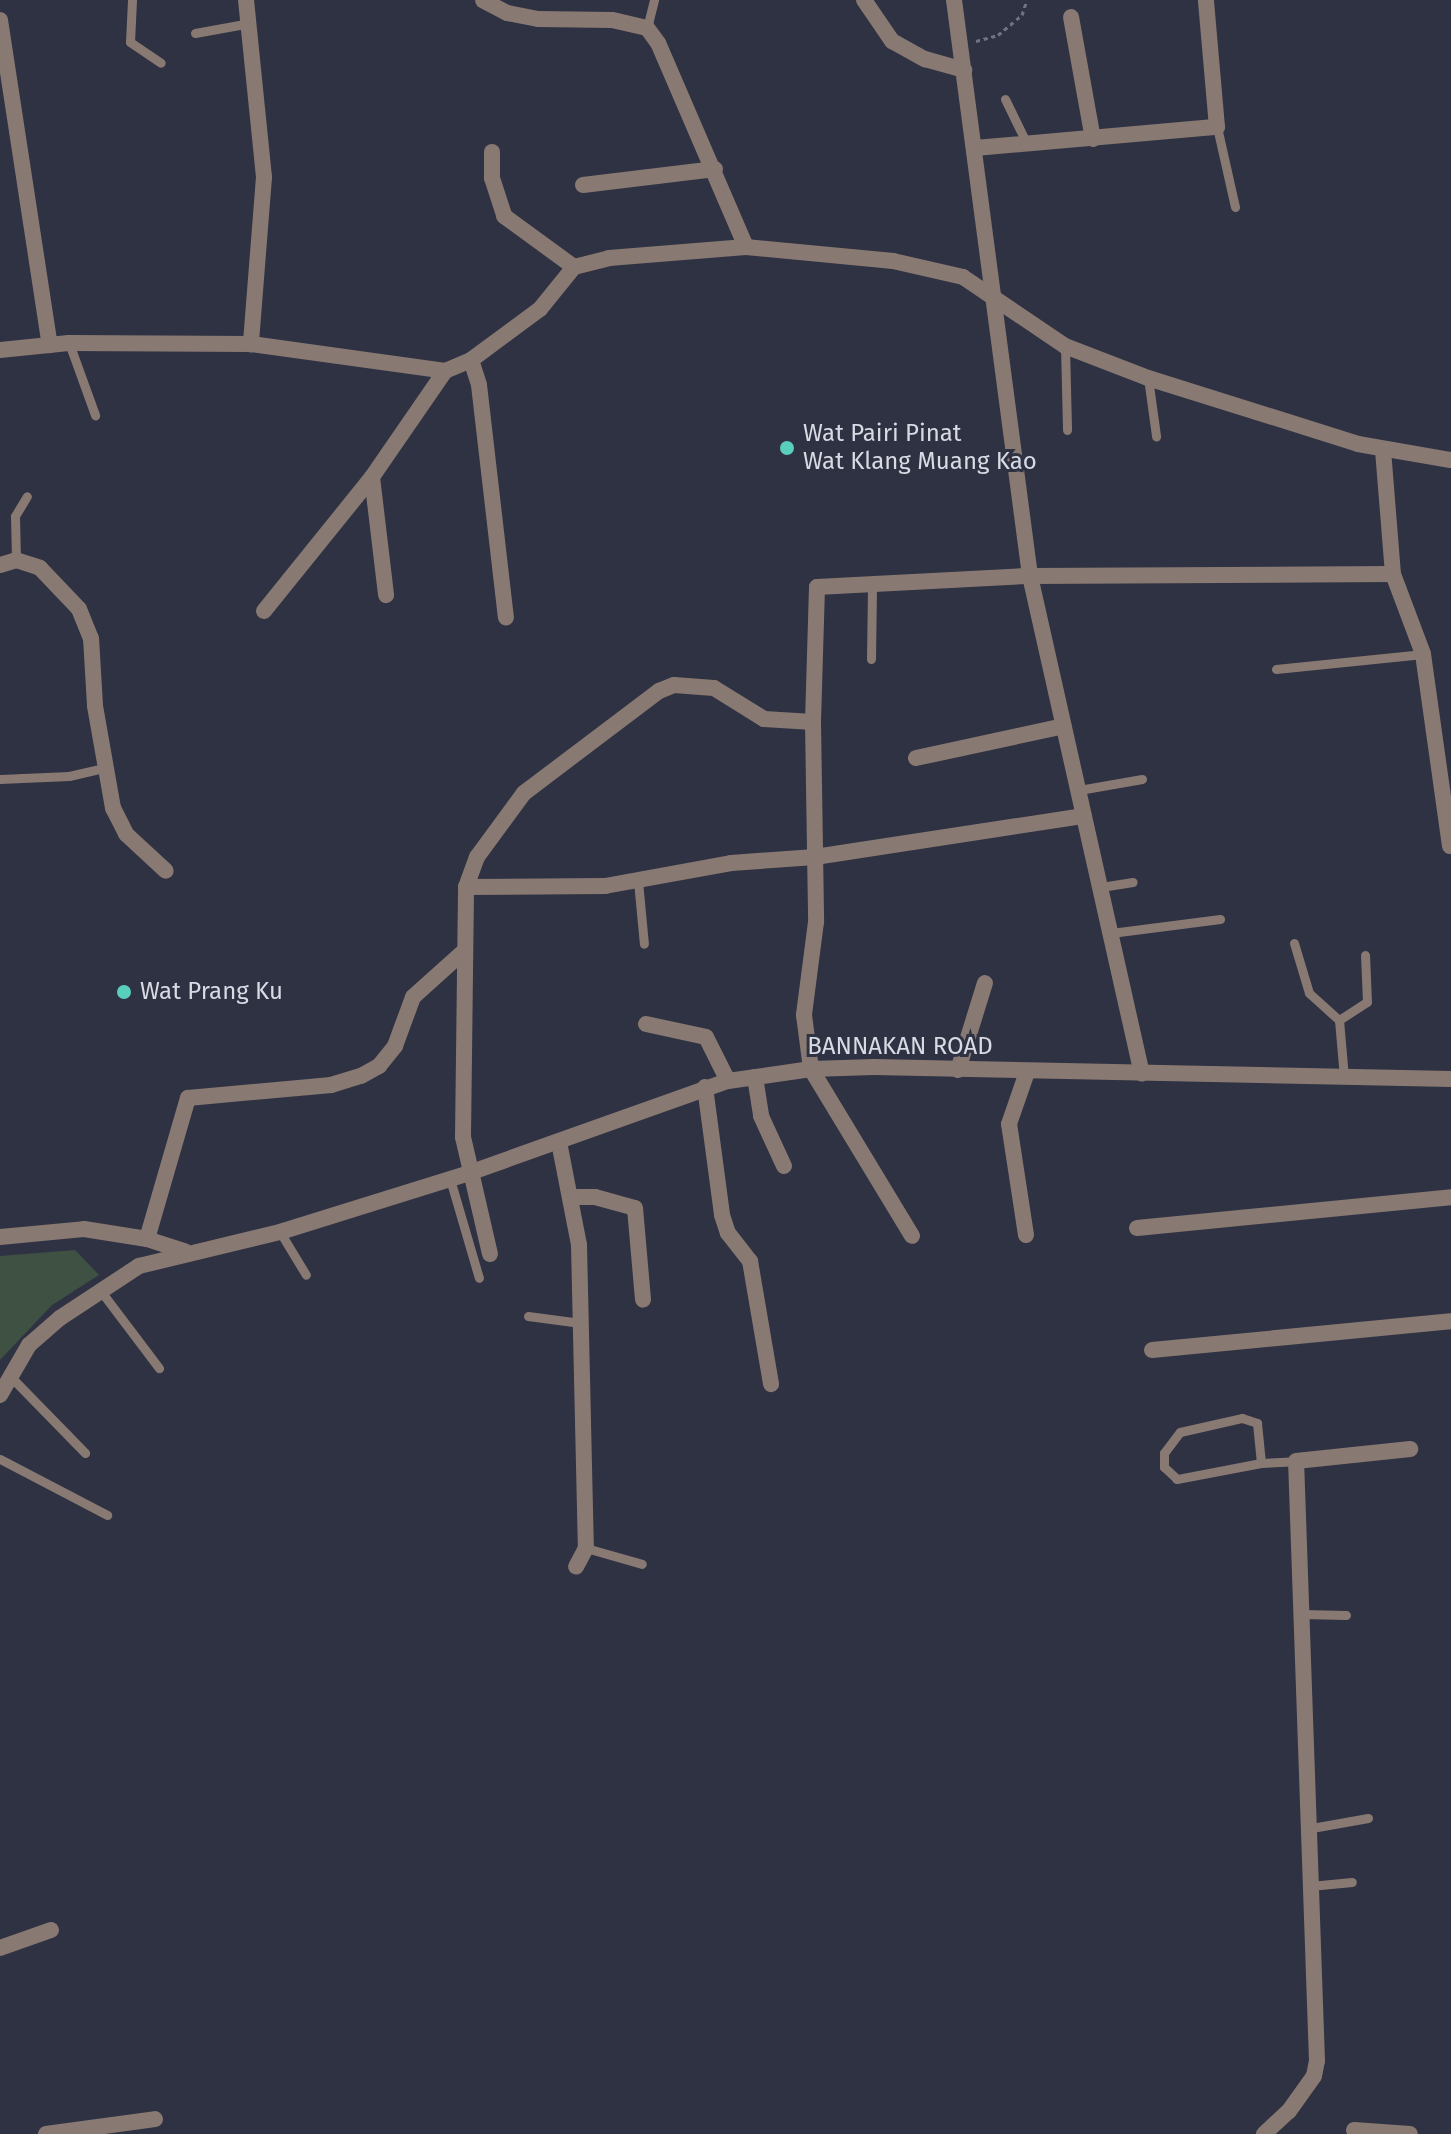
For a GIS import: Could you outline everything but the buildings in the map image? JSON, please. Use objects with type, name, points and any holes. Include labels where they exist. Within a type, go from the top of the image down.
[{"type":"street","points":[[246,0],[264,177],[251,344]]},
{"type":"street","points":[[483,0],[507,13],[538,19],[612,20],[647,28],[715,169],[746,247]]},
{"type":"street","points":[[864,0],[892,41],[925,59],[964,70]]},
{"type":"street","points":[[954,0],[1030,576],[1142,1074]]},
{"type":"street","points":[[975,148],[1217,127],[1206,0]]},
{"type":"street","points":[[1071,17],[1093,139]]},
{"type":"street","points":[[0,20],[50,345]]},
{"type":"street","points":[[492,152],[492,178],[504,216],[574,267]]},
{"type":"street","points":[[583,185],[715,169]]},
{"type":"street","points":[[0,350],[69,343],[251,344],[445,371],[471,360],[540,309],[574,267],[609,258],[746,247],[893,261],[963,277],[991,293],[1065,346],[1148,378],[1383,450],[1451,460]]},
{"type":"street","points":[[471,360],[479,385],[506,617]]},
{"type":"street","points":[[264,611],[372,477],[445,371]]},
{"type":"street","points":[[1383,450],[1393,574],[1423,654],[1444,761],[1450,846]]},
{"type":"street","points":[[372,477],[386,595]]},
{"type":"street","points":[[8,563],[57,580],[79,609],[91,638],[103,768],[126,834],[166,871]]},
{"type":"street","points":[[912,1236],[811,1069],[804,1015],[816,922],[813,722],[817,587],[1030,576],[1393,574]]},
{"type":"street","points":[[490,1254],[463,1137],[466,887],[477,857],[524,793],[659,691],[674,685],[714,688],[764,719],[813,722]]},
{"type":"street","points":[[916,758],[1064,726]]},
{"type":"street","points":[[466,887],[638,881],[731,863],[815,857],[1084,816]]},
{"type":"street","points":[[147,1239],[188,1098],[331,1085],[361,1076],[379,1066],[395,1046],[413,997],[464,951]]},
{"type":"street","points":[[958,1070],[985,983]]},
{"type":"street","points":[[646,1024],[706,1037],[728,1081]]},
{"type":"street","name":"BANNAKAN ROAD","points":[[0,1395],[29,1345],[100,1290],[139,1266],[185,1251],[280,1232],[450,1179],[728,1081],[811,1069],[1451,1079]]},
{"type":"street","points":[[1026,1235],[1009,1124],[1027,1072]]},
{"type":"street","points":[[755,1077],[761,1116],[784,1166]]},
{"type":"street","points":[[705,1087],[722,1215],[728,1233],[750,1261],[771,1384]]},
{"type":"street","points":[[559,1142],[579,1245],[586,1548],[576,1567]]},
{"type":"street","points":[[570,1197],[635,1208],[643,1300]]},
{"type":"street","points":[[1137,1228],[1451,1197]]},
{"type":"street","points":[[0,1237],[84,1229],[147,1239],[185,1251]]},
{"type":"street","points":[[1152,1350],[1451,1321]]},
{"type":"street","points":[[1264,2134],[1289,2111],[1314,2076],[1318,2031],[1306,1829],[1296,1461],[1410,1449]]},
{"type":"street","points":[[0,1948],[51,1930]]},
{"type":"street","points":[[46,2134],[155,2119]]},
{"type":"street","points":[[1354,2130],[1410,2134]]},
{"type":"lane","points":[[132,0],[130,42],[161,63]]},
{"type":"lane","points":[[647,28],[654,0]]},
{"type":"lane","points":[[195,33],[250,23]]},
{"type":"lane","points":[[1005,99],[1026,142]]},
{"type":"lane","points":[[1217,127],[1235,207]]},
{"type":"lane","points":[[69,343],[95,415]]},
{"type":"lane","points":[[1065,346],[1067,430]]},
{"type":"lane","points":[[1148,378],[1156,436]]},
{"type":"lane","points":[[8,563],[15,516],[27,496]]},
{"type":"lane","points":[[871,659],[872,584]]},
{"type":"lane","points":[[1276,669],[1423,654]]},
{"type":"lane","points":[[0,779],[69,776],[103,768]]},
{"type":"lane","points":[[1079,790],[1142,779]]},
{"type":"lane","points":[[638,881],[644,944]]},
{"type":"lane","points":[[1101,887],[1133,882]]},
{"type":"lane","points":[[1111,933],[1220,919]]},
{"type":"lane","points":[[1294,943],[1309,993],[1339,1020],[1344,1077]]},
{"type":"lane","points":[[1339,1020],[1367,1002],[1365,955]]},
{"type":"lane","points":[[450,1179],[479,1278]]},
{"type":"lane","points":[[280,1232],[306,1275]]},
{"type":"lane","points":[[100,1290],[159,1368]]},
{"type":"lane","points":[[528,1316],[581,1323]]},
{"type":"lane","points":[[9,1375],[85,1453]]},
{"type":"lane","points":[[1261,1463],[1257,1423],[1242,1418],[1180,1432],[1164,1453],[1164,1467],[1177,1479],[1261,1463],[1296,1461]]},
{"type":"lane","points":[[0,1459],[107,1515]]},
{"type":"lane","points":[[586,1548],[642,1564]]},
{"type":"lane","points":[[1302,1614],[1346,1615]]},
{"type":"lane","points":[[1306,1829],[1368,1818]]},
{"type":"lane","points":[[1310,1886],[1352,1882]]},
{"type":"path","points":[[960,41],[998,35],[1022,15],[1027,0]]},
{"type":"green space","points":[[75,1250],[99,1275],[52,1305],[0,1360],[0,1256]]},
{"type":"place","name":"Wat Pairi Pinat Wat Klang Muang Kao","points":[[787,448]]},
{"type":"place","name":"Wat Prang Ku","points":[[124,992]]}]
